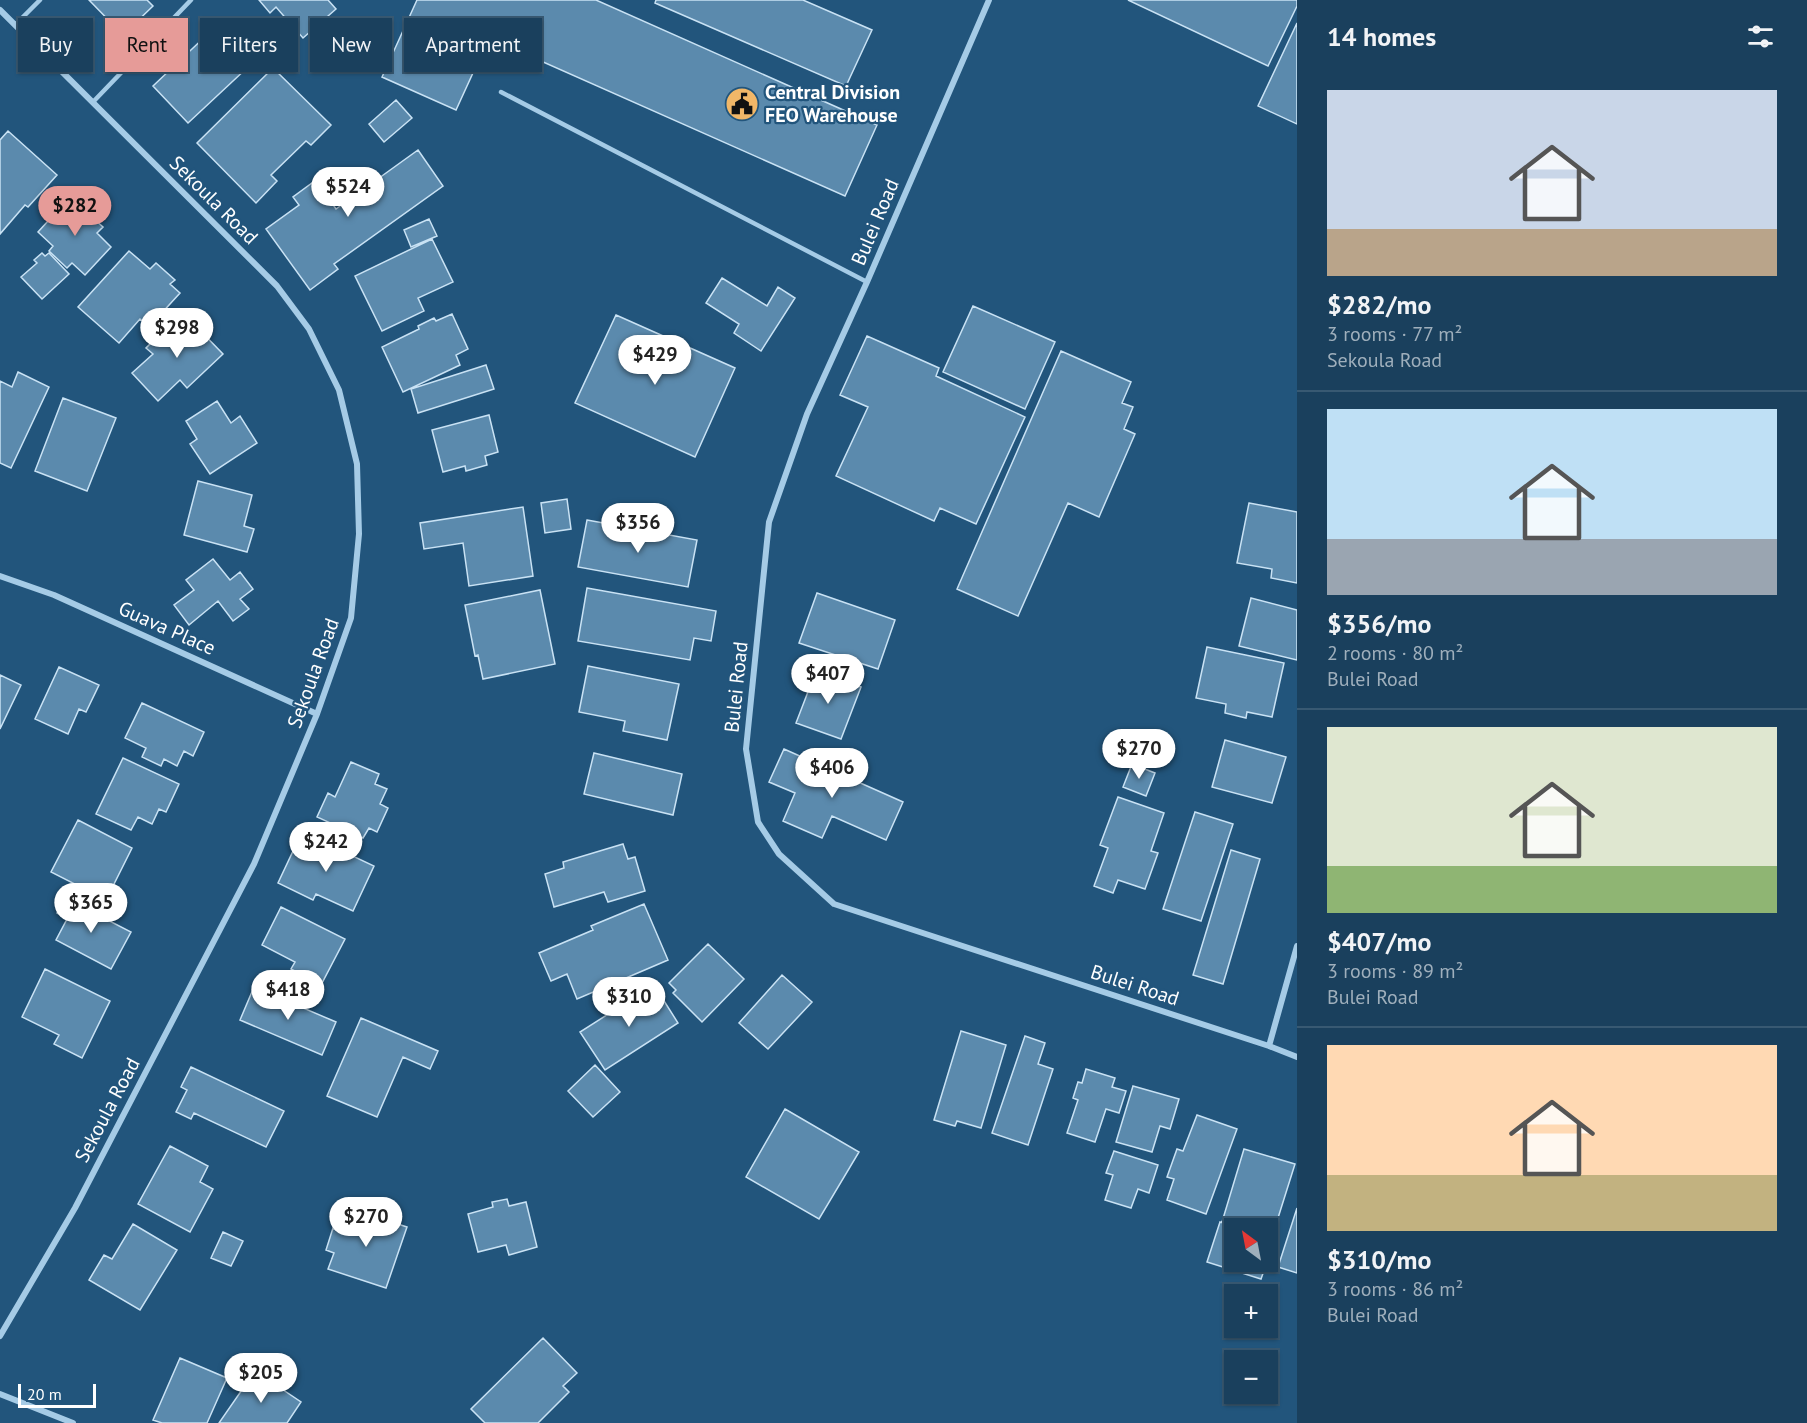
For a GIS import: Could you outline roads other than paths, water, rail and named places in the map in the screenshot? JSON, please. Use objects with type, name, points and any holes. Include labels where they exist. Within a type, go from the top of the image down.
[{"type":"street","name":"Bulei Road","points":[[989,0],[867,282],[807,414],[769,522],[746,750],[758,822],[779,855],[834,904],[1297,1057]]},
{"type":"street","name":"Sekoula Road","points":[[0,9],[277,286],[309,329],[339,390],[357,464],[359,534],[351,618],[317,714],[254,864],[75,1208],[0,1336]]},
{"type":"street","name":"Guava Place","points":[[0,576],[54,595],[317,714]]},
{"type":"street","points":[[1269,1046],[1297,946]]},
{"type":"street","points":[[0,1394],[73,1423]]},
{"type":"lane","points":[[15,25],[40,0]]},
{"type":"lane","points":[[93,102],[191,0]]},
{"type":"lane","points":[[501,93],[867,282]]},
{"type":"place","name":"Central Division FEO Warehouse","points":[[742,104]]}]
